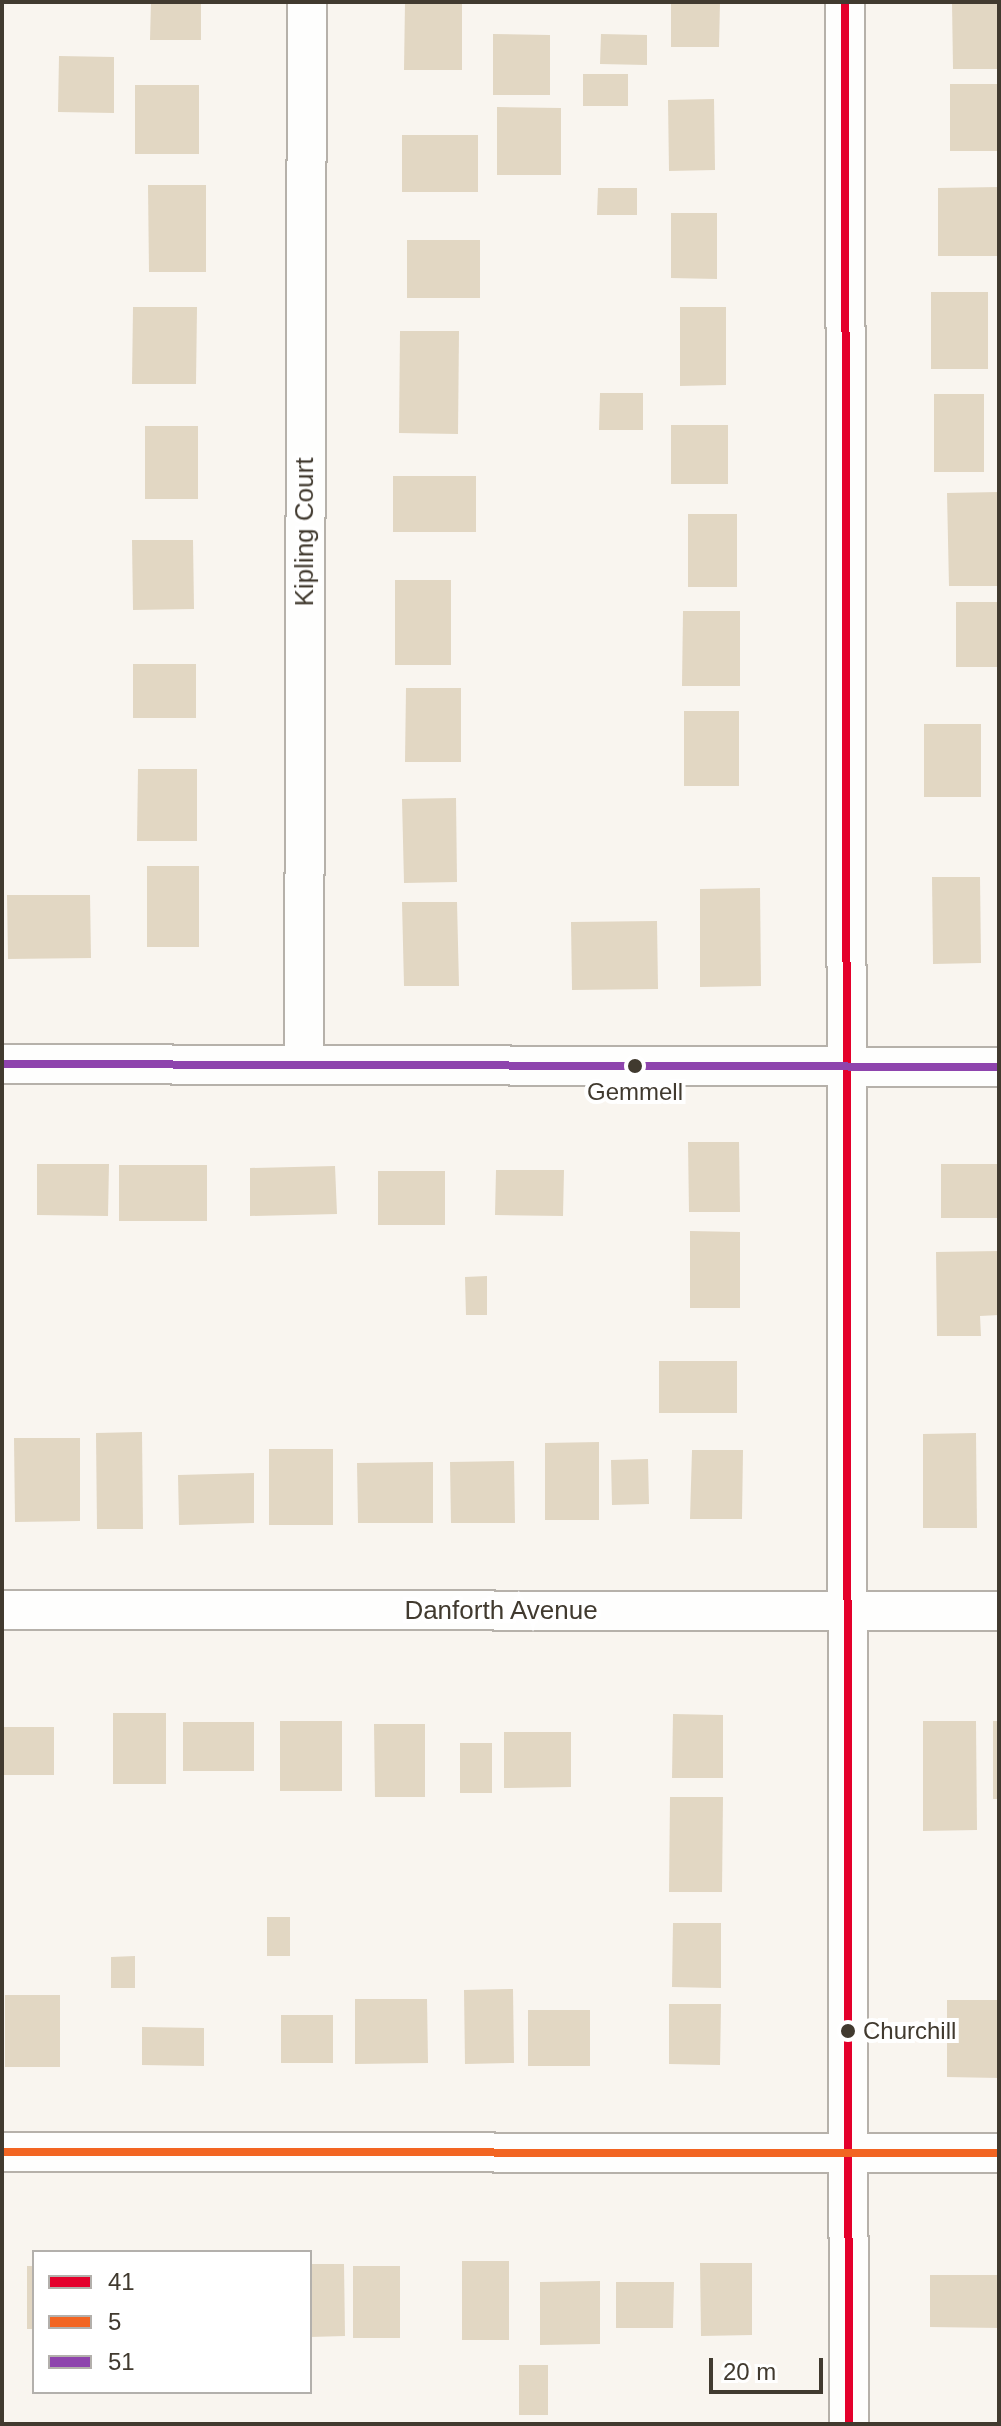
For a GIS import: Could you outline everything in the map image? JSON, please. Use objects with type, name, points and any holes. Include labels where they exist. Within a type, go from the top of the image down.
[{"type":"street","name":"Kipling Court","points":[[304,1062],[307,2]]},
{"type":"street","points":[[845,2],[849,2424]]},
{"type":"street","points":[[2,1064],[304,1062],[999,1067]]},
{"type":"street","name":"Danforth Avenue","points":[[2,1610],[999,1611]]},
{"type":"street","points":[[2,2152],[999,2153]]},
{"type":"building","points":[[151,2],[201,2],[201,40],[150,40]]},
{"type":"building","points":[[405,2],[462,2],[462,70],[404,70]]},
{"type":"building","points":[[671,2],[720,2],[719,47],[671,47]]},
{"type":"building","points":[[952,2],[999,2],[999,69],[953,69]]},
{"type":"building","points":[[493,34],[550,35],[550,95],[493,95]]},
{"type":"building","points":[[601,34],[647,35],[647,65],[600,64]]},
{"type":"building","points":[[59,56],[114,57],[114,113],[58,112]]},
{"type":"building","points":[[583,74],[628,74],[628,106],[583,106]]},
{"type":"building","points":[[950,84],[999,84],[999,151],[950,151]]},
{"type":"building","points":[[135,85],[199,85],[199,154],[135,154]]},
{"type":"building","points":[[714,99],[715,170],[669,171],[668,100]]},
{"type":"building","points":[[497,107],[561,108],[561,175],[497,175]]},
{"type":"building","points":[[402,135],[478,135],[478,192],[402,192]]},
{"type":"building","points":[[148,185],[206,185],[206,272],[149,272]]},
{"type":"building","points":[[999,187],[999,256],[938,256],[938,188]]},
{"type":"building","points":[[598,188],[637,188],[637,215],[597,215]]},
{"type":"building","points":[[671,213],[717,213],[717,279],[671,278]]},
{"type":"building","points":[[407,240],[480,240],[480,298],[407,298]]},
{"type":"building","points":[[931,292],[988,292],[988,369],[931,369]]},
{"type":"building","points":[[133,307],[197,307],[196,384],[132,384]]},
{"type":"building","points":[[680,307],[726,307],[726,385],[680,386]]},
{"type":"building","points":[[400,331],[459,331],[458,434],[399,433]]},
{"type":"building","points":[[600,393],[643,393],[643,430],[599,430]]},
{"type":"building","points":[[934,394],[984,394],[984,472],[934,472]]},
{"type":"building","points":[[671,425],[728,425],[728,484],[671,484]]},
{"type":"building","points":[[145,426],[198,426],[198,499],[145,499]]},
{"type":"building","points":[[393,476],[476,476],[476,532],[393,532]]},
{"type":"building","points":[[999,492],[999,586],[949,586],[947,493]]},
{"type":"building","points":[[688,514],[737,514],[737,587],[688,587]]},
{"type":"building","points":[[132,540],[193,540],[194,609],[133,610]]},
{"type":"building","points":[[395,580],[451,580],[451,665],[395,665]]},
{"type":"building","points":[[956,602],[999,602],[999,667],[956,667]]},
{"type":"building","points":[[683,611],[740,611],[740,686],[682,686]]},
{"type":"building","points":[[133,664],[196,664],[196,718],[133,718]]},
{"type":"building","points":[[406,688],[461,688],[461,762],[405,762]]},
{"type":"building","points":[[684,711],[739,711],[739,786],[684,786]]},
{"type":"building","points":[[924,724],[981,724],[981,797],[924,797]]},
{"type":"building","points":[[138,769],[197,769],[197,841],[137,841]]},
{"type":"building","points":[[456,798],[457,882],[404,883],[402,799]]},
{"type":"building","points":[[147,866],[199,866],[199,947],[147,947]]},
{"type":"building","points":[[932,877],[980,877],[981,963],[933,964]]},
{"type":"building","points":[[760,888],[761,986],[700,987],[700,889]]},
{"type":"building","points":[[7,895],[90,895],[91,958],[8,959]]},
{"type":"building","points":[[402,902],[457,902],[459,986],[404,986]]},
{"type":"building","points":[[657,921],[658,989],[572,990],[571,922]]},
{"type":"building","points":[[688,1142],[739,1142],[740,1212],[689,1212]]},
{"type":"building","points":[[37,1164],[109,1164],[108,1216],[37,1215]]},
{"type":"building","points":[[941,1164],[999,1164],[999,1218],[941,1218]]},
{"type":"building","points":[[119,1165],[207,1165],[207,1221],[119,1221]]},
{"type":"building","points":[[335,1166],[337,1214],[250,1216],[250,1168]]},
{"type":"building","points":[[496,1170],[564,1170],[563,1216],[495,1215]]},
{"type":"building","points":[[378,1171],[445,1171],[445,1225],[378,1225]]},
{"type":"building","points":[[690,1231],[740,1232],[740,1308],[690,1308]]},
{"type":"building","points":[[999,1251],[999,1315],[980,1316],[981,1336],[937,1336],[936,1252]]},
{"type":"building","points":[[487,1276],[487,1315],[466,1315],[465,1277]]},
{"type":"building","points":[[659,1361],[737,1361],[737,1413],[659,1413]]},
{"type":"building","points":[[142,1432],[143,1529],[97,1529],[96,1433]]},
{"type":"building","points":[[976,1433],[977,1528],[923,1528],[923,1434]]},
{"type":"building","points":[[14,1438],[80,1438],[80,1521],[15,1522]]},
{"type":"building","points":[[599,1442],[599,1520],[545,1520],[545,1443]]},
{"type":"building","points":[[269,1449],[333,1449],[333,1525],[269,1525]]},
{"type":"building","points":[[692,1450],[743,1450],[742,1519],[690,1519]]},
{"type":"building","points":[[648,1459],[649,1504],[612,1505],[611,1460]]},
{"type":"building","points":[[514,1461],[515,1523],[451,1523],[450,1462]]},
{"type":"building","points":[[433,1462],[433,1523],[358,1523],[357,1463]]},
{"type":"building","points":[[254,1473],[254,1523],[179,1525],[178,1475]]},
{"type":"building","points":[[113,1713],[166,1713],[166,1784],[113,1784]]},
{"type":"building","points":[[673,1714],[723,1715],[723,1778],[672,1778]]},
{"type":"building","points":[[280,1721],[342,1721],[342,1791],[280,1791]]},
{"type":"building","points":[[923,1721],[976,1721],[977,1830],[923,1831]]},
{"type":"building","points":[[993,1721],[999,1721],[999,1799],[993,1799]]},
{"type":"building","points":[[183,1722],[254,1722],[254,1771],[183,1771]]},
{"type":"building","points":[[374,1724],[425,1724],[425,1797],[375,1797]]},
{"type":"building","points":[[2,1727],[54,1727],[54,1775],[2,1775]]},
{"type":"building","points":[[504,1732],[571,1732],[571,1787],[504,1788]]},
{"type":"building","points":[[460,1743],[492,1743],[492,1793],[460,1793]]},
{"type":"building","points":[[670,1797],[723,1797],[722,1892],[669,1892]]},
{"type":"building","points":[[267,1917],[290,1917],[290,1956],[267,1956]]},
{"type":"building","points":[[673,1923],[721,1923],[721,1988],[672,1987]]},
{"type":"building","points":[[135,1956],[135,1988],[111,1988],[111,1957]]},
{"type":"building","points":[[513,1989],[514,2063],[465,2064],[464,1990]]},
{"type":"building","points":[[5,1995],[60,1995],[60,2067],[5,2067]]},
{"type":"building","points":[[355,1999],[427,1999],[428,2063],[355,2064]]},
{"type":"building","points":[[947,2000],[999,2000],[999,2078],[947,2077]]},
{"type":"building","points":[[669,2004],[721,2004],[720,2065],[669,2064]]},
{"type":"building","points":[[528,2010],[590,2010],[590,2066],[528,2066]]},
{"type":"building","points":[[281,2015],[333,2015],[333,2063],[281,2063]]},
{"type":"building","points":[[142,2027],[204,2028],[204,2066],[142,2065]]},
{"type":"building","points":[[462,2261],[509,2261],[509,2340],[462,2340]]},
{"type":"building","points":[[700,2263],[752,2263],[752,2335],[701,2336]]},
{"type":"building","points":[[312,2264],[344,2264],[345,2336],[312,2337]]},
{"type":"building","points":[[27,2266],[32,2266],[32,2329],[27,2329]]},
{"type":"building","points":[[353,2266],[400,2266],[400,2338],[353,2338]]},
{"type":"building","points":[[930,2275],[999,2275],[999,2328],[930,2327]]},
{"type":"building","points":[[600,2281],[600,2344],[540,2345],[540,2282]]},
{"type":"building","points":[[616,2282],[674,2282],[673,2328],[616,2328]]},
{"type":"building","points":[[519,2365],[548,2365],[548,2415],[519,2415]]},
{"type":"transit line","name":"41","points":[[845,2],[849,2424]]},
{"type":"transit line","name":"51","points":[[2,1064],[999,1067]]},
{"type":"transit line","name":"5","points":[[2,2152],[999,2153]]},
{"type":"place","name":"Gemmell","points":[[635,1066]]},
{"type":"place","name":"Churchill","points":[[848,2031]]}]
